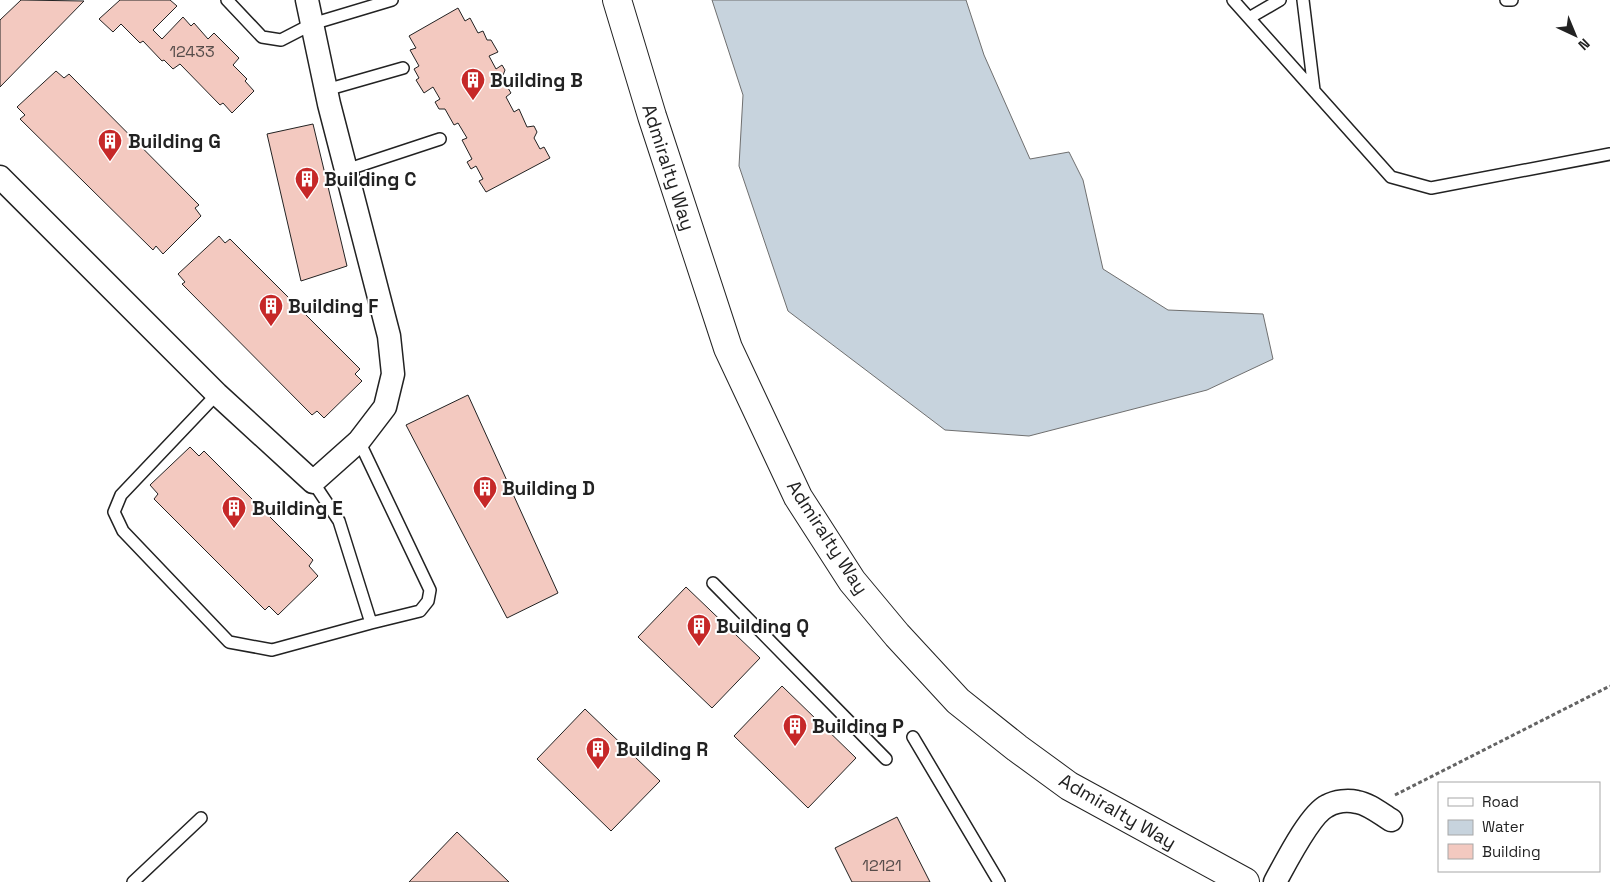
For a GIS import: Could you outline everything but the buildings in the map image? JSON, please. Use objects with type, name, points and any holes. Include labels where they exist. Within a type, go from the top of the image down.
[{"type":"street","points":[[0,177],[216,394],[313,482],[359,440],[385,407],[393,374],[389,336],[326,90],[307,0]]},
{"type":"street","name":"Admiralty Way","points":[[617,0],[655,125],[728,348],[798,497],[852,581],[958,701],[1017,748],[1069,786],[1245,882]]},
{"type":"street","points":[[1275,882],[1302,834],[1325,806],[1341,801],[1358,802],[1392,820]]},
{"type":"lane","points":[[227,0],[262,37],[281,40],[312,24],[392,0]]},
{"type":"lane","points":[[1233,0],[1391,177],[1431,188],[1610,154]]},
{"type":"lane","points":[[1249,18],[1280,0]]},
{"type":"lane","points":[[1303,0],[1314,90]]},
{"type":"lane","points":[[1506,0],[1512,0]]},
{"type":"lane","points":[[326,90],[402,68]]},
{"type":"lane","points":[[346,170],[440,140]]},
{"type":"lane","points":[[216,394],[121,494],[114,512],[123,531],[229,642],[272,650],[370,622],[420,611],[428,601],[430,590],[359,440]]},
{"type":"lane","points":[[313,482],[339,521],[370,622]]},
{"type":"lane","points":[[713,583],[886,759]]},
{"type":"lane","points":[[913,737],[999,882]]},
{"type":"lane","points":[[133,882],[200,818]]},
{"type":"path","points":[[1370,808],[1610,686]]},
{"type":"water","points":[[712,0],[966,0],[984,55],[1030,159],[1069,152],[1083,180],[1103,269],[1168,310],[1263,314],[1273,359],[1207,390],[1029,436],[945,430],[788,311],[739,166],[743,95]]},
{"type":"place","name":"Building B","points":[[473,101]]},
{"type":"place","name":"Building G","points":[[110,162]]},
{"type":"place","name":"Building C","points":[[307,200]]},
{"type":"place","name":"Building F","points":[[271,327]]},
{"type":"place","name":"Building D","points":[[485,509]]},
{"type":"place","name":"Building E","points":[[234,529]]},
{"type":"place","name":"Building Q","points":[[699,647]]},
{"type":"place","name":"Building P","points":[[795,747]]},
{"type":"place","name":"Building R","points":[[598,770]]}]
